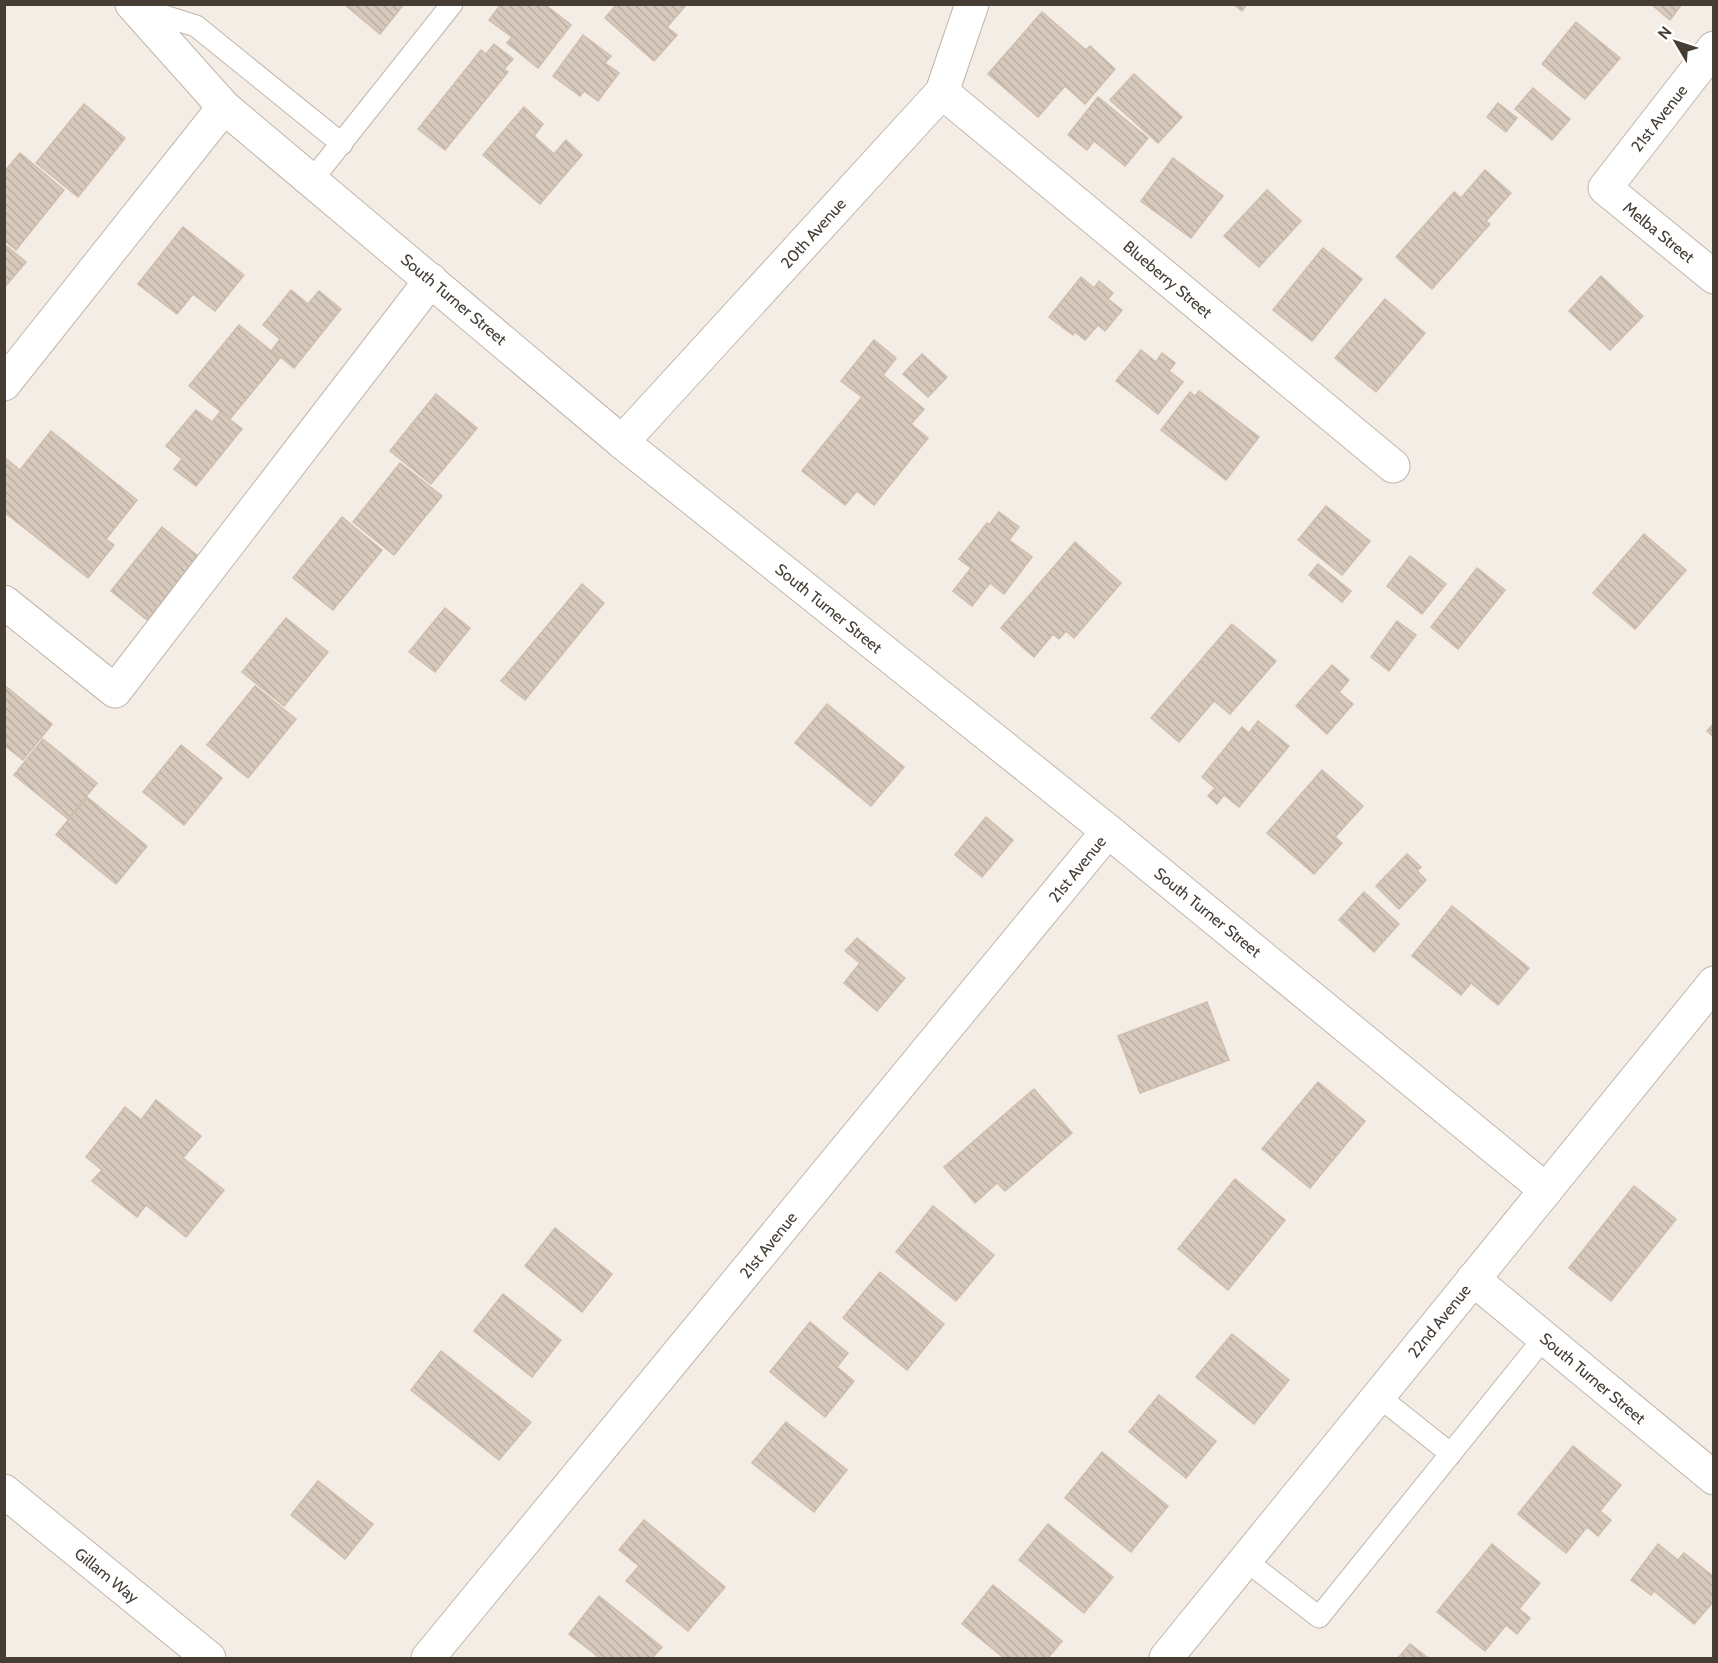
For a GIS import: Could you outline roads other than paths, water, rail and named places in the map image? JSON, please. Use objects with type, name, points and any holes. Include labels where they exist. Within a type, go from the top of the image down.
[{"type":"street","name":"20th Avenue","points":[[622,442],[942,92],[972,4]]},
{"type":"street","name":"South Turner Street","points":[[132,5],[224,107],[622,442],[1108,831],[1546,1190]]},
{"type":"street","name":"21st Avenue","points":[[1605,188],[1713,48]]},
{"type":"street","name":"Blueberry Street","points":[[942,92],[1394,466]]},
{"type":"street","points":[[4,384],[224,107]]},
{"type":"street","name":"Melba Street","points":[[1605,188],[1713,277]]},
{"type":"street","points":[[4,602],[115,691],[431,280]]},
{"type":"street","name":"21st Avenue","points":[[428,1659],[1108,831]]},
{"type":"street","name":"22nd Avenue","points":[[1166,1659],[1713,983]]},
{"type":"street","name":"South Turner Street","points":[[1473,1279],[1713,1478]]},
{"type":"street","name":"Gillam Way","points":[[4,1491],[209,1659]]},
{"type":"lane","points":[[312,180],[452,4]]},
{"type":"lane","points":[[132,5],[196,26],[342,144]]},
{"type":"lane","points":[[1245,1560],[1319,1617],[1544,1338]]},
{"type":"lane","points":[[1378,1396],[1450,1454]]}]
